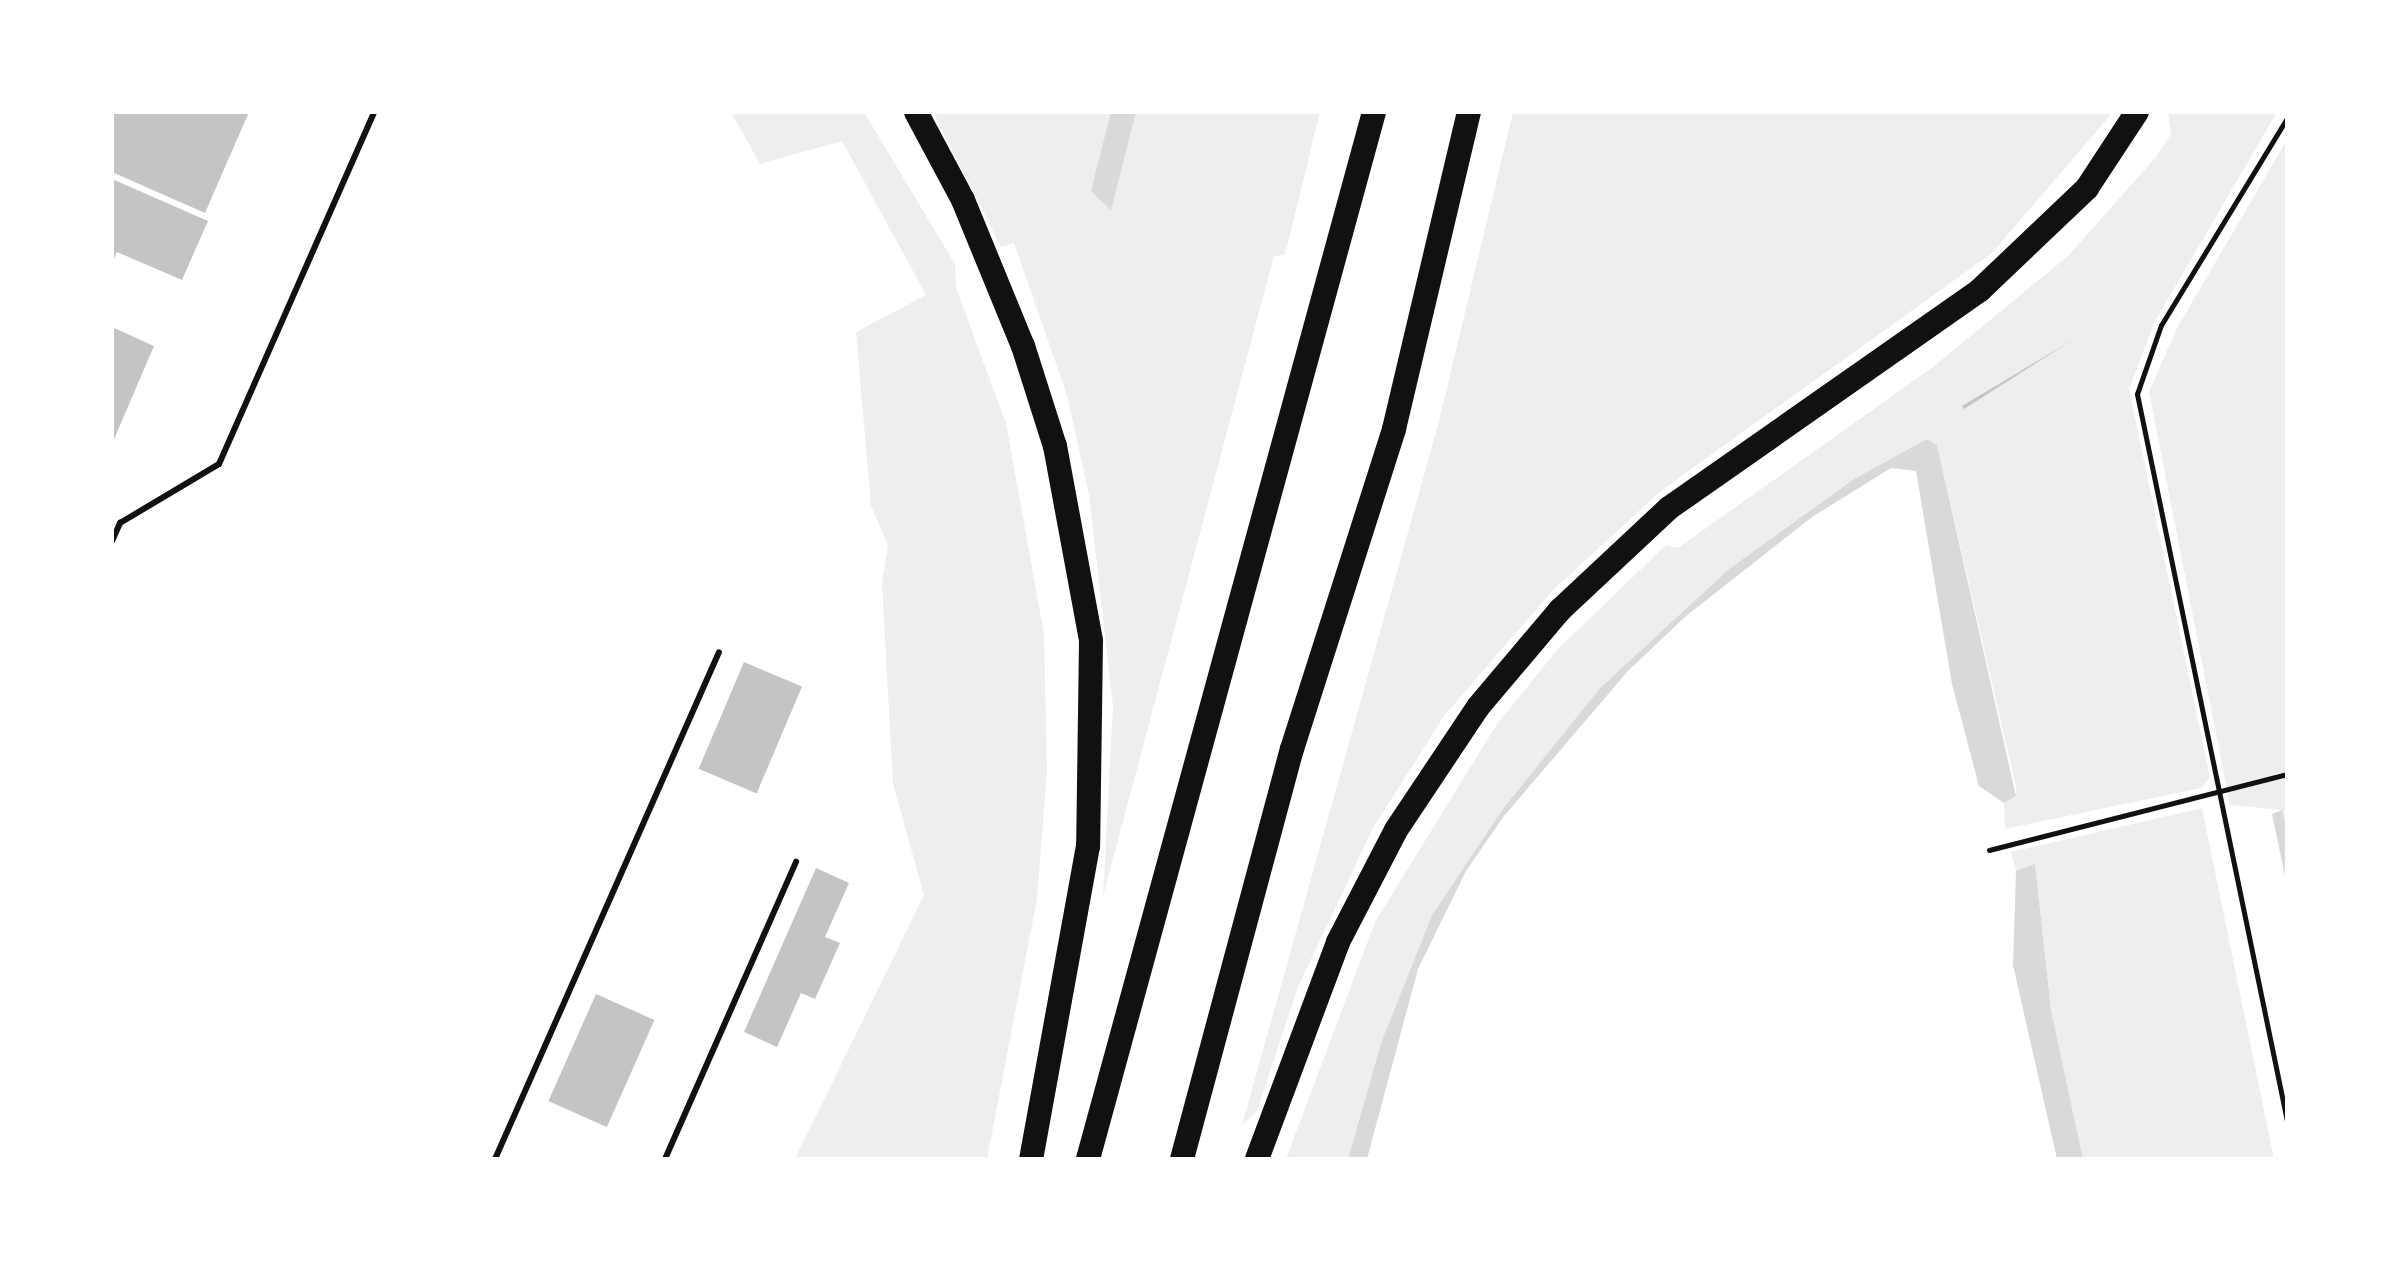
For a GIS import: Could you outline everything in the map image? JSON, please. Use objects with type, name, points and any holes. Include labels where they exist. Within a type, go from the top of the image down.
[{"type":"highway","points":[[916,112],[963,200],[1023,346],[1055,446],[1091,641],[1088,846],[1031,1159]]},
{"type":"highway","points":[[1088,1159],[1374,112]]},
{"type":"highway","points":[[1182,1159],[1292,749],[1394,429],[1469,112]]},
{"type":"highway","points":[[1257,1159],[1338,942],[1396,830],[1478,707],[1560,610],[1669,508],[1991,281],[2087,188],[2137,112]]},
{"type":"lane","points":[[112,541],[120,523],[219,464],[374,112]]},
{"type":"lane","points":[[495,1159],[719,652]]},
{"type":"lane","points":[[665,1159],[796,862]]},
{"type":"path","points":[[2287,118],[2161,325],[2137,394],[2287,1121]]},
{"type":"path","points":[[1989,850],[2218,795],[2287,774]]},
{"type":"shaded area","points":[[731,112],[864,112],[955,264],[956,288],[1006,423],[1044,634],[1047,770],[1037,899],[987,1159],[795,1159],[924,895],[893,784],[882,583],[888,545],[871,506],[856,332],[926,295],[842,141],[760,164]]},
{"type":"shaded area","points":[[933,112],[1320,112],[1285,255],[1274,256],[1103,896],[1113,706],[1089,495],[1067,395],[1014,243],[1001,247]]},
{"type":"shaded area","points":[[1111,112],[1136,112],[1111,210],[1091,191]]},
{"type":"shaded area","points":[[1513,112],[2113,112],[1992,253],[1662,490],[1552,591],[1444,716],[1373,828],[1298,987],[1257,1111],[1242,1125],[1438,425]]},
{"type":"shaded area","points":[[2168,112],[2277,112],[2154,323],[2129,389],[2210,777],[2201,788],[2005,829],[2004,803],[2016,796],[2016,787],[1937,445],[1927,439],[1854,479],[1729,569],[1600,688],[1502,810],[1432,915],[1381,1043],[1348,1159],[1286,1159],[1375,922],[1497,724],[1557,650],[1666,545],[1678,548],[1933,367],[2068,256],[2156,157],[2171,134]]},
{"type":"shaded area","points":[[2287,140],[2287,831],[2282,810],[2230,805],[2149,392],[2177,328]]},
{"type":"shaded area","points":[[1927,439],[1937,445],[2016,796],[2004,803],[1979,786],[1952,684],[1916,471],[1891,468],[1812,517],[1686,616],[1628,671],[1504,816],[1466,871],[1418,969],[1367,1159],[1348,1159],[1381,1043],[1432,915],[1502,810],[1600,688],[1729,569],[1854,479]]},
{"type":"shaded area","points":[[2202,808],[2274,1159],[2083,1159],[2051,1010],[2035,865],[2016,871],[2011,852]]},
{"type":"shaded area","points":[[2282,810],[2287,831],[2287,885],[2272,814]]},
{"type":"shaded area","points":[[2035,864],[2051,1010],[2083,1159],[2057,1159],[2013,965],[2016,871]]},
{"type":"building","points":[[112,112],[249,112],[205,213],[112,172]]},
{"type":"building","points":[[112,179],[208,221],[182,280],[117,252],[112,263]]},
{"type":"building","points":[[112,327],[154,346],[112,444]]},
{"type":"building","points":[[2074,339],[1964,409],[1962,406]]},
{"type":"building","points":[[744,662],[802,687],[757,793],[699,769]]},
{"type":"building","points":[[816,868],[849,883],[825,937],[840,943],[815,999],[801,993],[777,1047],[744,1032]]},
{"type":"building","points":[[596,994],[654,1020],[607,1127],[548,1101]]}]
